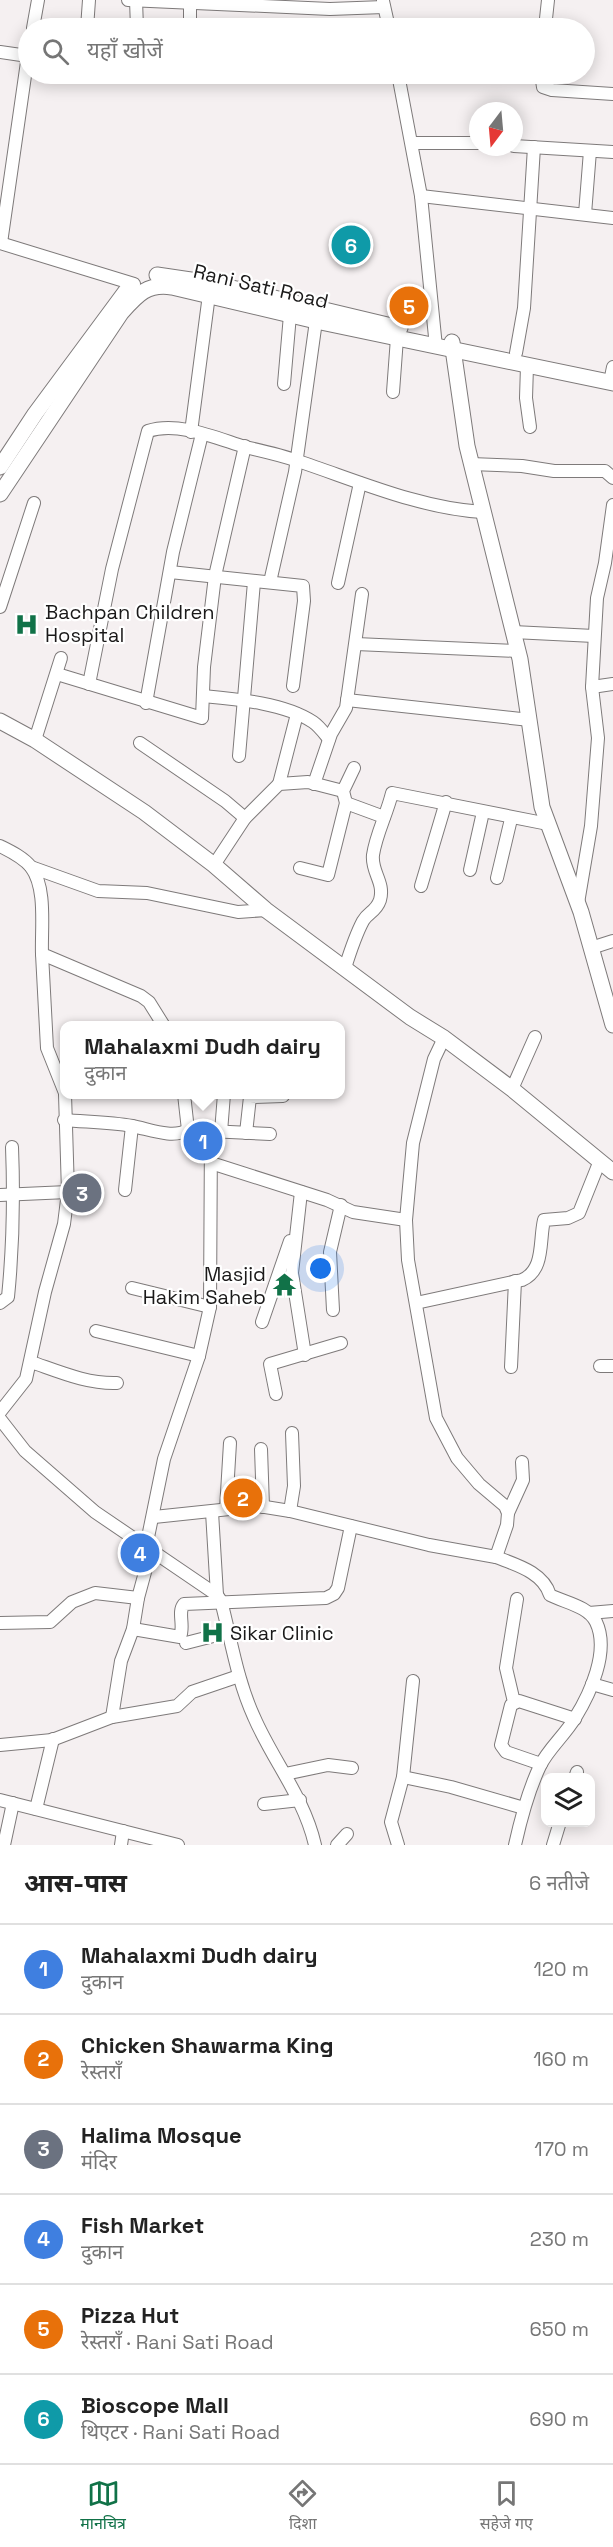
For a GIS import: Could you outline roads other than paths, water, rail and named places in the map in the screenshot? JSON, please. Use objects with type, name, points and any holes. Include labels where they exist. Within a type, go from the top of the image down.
[{"type":"street","points":[[35,18],[38,0]]},
{"type":"street","points":[[88,18],[89,0]]},
{"type":"street","points":[[128,0],[214,2],[330,9],[384,3],[387,18]]},
{"type":"street","points":[[136,0],[136,18]]},
{"type":"street","points":[[546,18],[548,0]]},
{"type":"street","points":[[182,2],[187,18]]},
{"type":"street","points":[[0,52],[18,55]]},
{"type":"street","points":[[24,84],[0,243],[134,284]]},
{"type":"street","points":[[400,84],[421,196],[435,341]]},
{"type":"street","points":[[543,84],[543,87],[552,90],[613,94]]},
{"type":"street","points":[[412,143],[469,143]]},
{"type":"street","points":[[523,146],[613,152]]},
{"type":"street","points":[[516,353],[524,308],[534,147]]},
{"type":"street","points":[[585,214],[590,151]]},
{"type":"street","points":[[421,196],[613,218]]},
{"type":"street","points":[[0,467],[35,414],[117,310],[134,284],[146,277],[160,275],[210,289],[453,345],[527,366],[612,376]]},
{"type":"street","name":"Rani Sati Road","points":[[0,494],[117,310],[150,287],[161,285],[210,289],[290,315],[397,338],[435,341]]},
{"type":"street","points":[[146,703],[197,433],[210,289]]},
{"type":"street","points":[[284,384],[290,315]]},
{"type":"street","points":[[270,582],[296,460],[316,321]]},
{"type":"street","points":[[393,392],[397,338]]},
{"type":"street","points":[[453,345],[516,353],[612,376]]},
{"type":"street","points":[[453,345],[471,464],[518,651],[542,807],[578,903],[613,1025]]},
{"type":"street","points":[[527,366],[526,398],[530,427]]},
{"type":"street","points":[[89,684],[112,569],[143,441],[148,431],[158,428],[197,433],[296,460],[360,483],[453,510],[482,512]]},
{"type":"street","points":[[57,674],[146,703],[202,718],[204,667],[215,578],[245,446]]},
{"type":"street","points":[[471,464],[522,466],[554,471],[605,471],[613,478]]},
{"type":"street","points":[[338,583],[360,483]]},
{"type":"street","points":[[0,607],[34,503]]},
{"type":"street","points":[[578,903],[591,826],[598,738],[592,687],[597,598],[609,563],[613,505]]},
{"type":"street","points":[[170,572],[300,585],[305,589],[292,686]]},
{"type":"street","points":[[238,756],[254,582]]},
{"type":"street","points":[[314,784],[329,739],[344,712],[362,594]]},
{"type":"street","points":[[513,632],[594,636]]},
{"type":"street","points":[[356,644],[518,651]]},
{"type":"street","points":[[35,740],[61,658]]},
{"type":"street","points":[[592,687],[613,684]]},
{"type":"street","points":[[203,696],[244,700],[297,714],[314,723],[329,739]]},
{"type":"street","points":[[347,700],[530,720]]},
{"type":"street","points":[[214,866],[245,818],[279,784],[297,714]]},
{"type":"street","points":[[0,721],[35,740],[144,812],[266,910],[512,1089],[613,1173]]},
{"type":"street","points":[[140,743],[225,801],[245,818]]},
{"type":"street","points":[[300,868],[328,875],[344,796],[354,768]]},
{"type":"street","points":[[279,784],[314,784],[344,796],[384,817]]},
{"type":"street","points":[[345,968],[352,944],[365,917],[374,912],[380,898],[381,884],[372,867],[373,855],[392,793],[446,802],[511,819],[548,824]]},
{"type":"street","points":[[421,886],[446,802]]},
{"type":"street","points":[[470,870],[483,812]]},
{"type":"street","points":[[497,878],[511,819]]},
{"type":"street","points":[[0,846],[31,867],[98,891],[147,893],[238,912],[266,910]]},
{"type":"street","points":[[31,867],[39,887],[47,1048],[60,1081]]},
{"type":"street","points":[[591,948],[613,941]]},
{"type":"street","points":[[42,954],[141,996],[149,1002],[161,1021]]},
{"type":"street","points":[[512,1089],[535,1037]]},
{"type":"street","points":[[444,1038],[434,1059],[413,1143],[406,1220],[408,1260],[436,1418],[457,1458],[479,1484],[505,1506],[508,1513]]},
{"type":"street","points":[[0,1412],[26,1378],[31,1362],[33,1336],[64,1224],[68,1192],[65,1099]]},
{"type":"street","points":[[184,1099],[188,1130]]},
{"type":"street","points":[[111,1717],[122,1660],[133,1629],[172,1431],[199,1356],[210,1307],[211,1163],[223,1099]]},
{"type":"street","points":[[246,1133],[250,1099]]},
{"type":"street","points":[[64,1120],[132,1126],[153,1132],[183,1133],[188,1130],[270,1134]]},
{"type":"street","points":[[126,1190],[132,1126]]},
{"type":"street","points":[[0,1303],[8,1297],[14,1194],[12,1147]]},
{"type":"street","points":[[211,1163],[341,1205],[358,1214],[406,1220]]},
{"type":"street","points":[[416,1303],[533,1275],[538,1266],[544,1220],[568,1218],[579,1213],[599,1163]]},
{"type":"street","points":[[0,1195],[68,1192]]},
{"type":"street","points":[[301,1192],[295,1229],[292,1285],[305,1355]]},
{"type":"street","points":[[333,1310],[330,1252],[341,1205]]},
{"type":"street","points":[[262,1322],[295,1229]]},
{"type":"street","points":[[511,1367],[515,1281]]},
{"type":"street","points":[[132,1288],[210,1307]]},
{"type":"street","points":[[96,1331],[199,1356]]},
{"type":"street","points":[[276,1394],[268,1365],[341,1343]]},
{"type":"street","points":[[31,1362],[99,1384],[117,1383]]},
{"type":"street","points":[[0,1419],[25,1451],[95,1512],[219,1598]]},
{"type":"street","points":[[290,1511],[294,1486],[292,1433]]},
{"type":"street","points":[[226,1509],[230,1443]]},
{"type":"street","points":[[261,1449],[263,1507]]},
{"type":"street","points":[[496,1557],[507,1525],[508,1513],[523,1480],[522,1462]]},
{"type":"street","points":[[154,1517],[263,1507],[290,1511],[439,1547],[496,1557],[532,1571],[548,1587],[550,1595],[586,1609],[597,1623],[600,1644],[592,1684],[575,1719],[541,1764],[524,1808],[515,1845]]},
{"type":"street","points":[[212,1512],[219,1598],[239,1676],[269,1749],[285,1773],[309,1820],[315,1845]]},
{"type":"street","points":[[133,1629],[177,1638],[182,1632],[182,1605],[219,1598],[326,1598],[334,1594],[338,1587],[351,1526]]},
{"type":"street","points":[[0,1623],[50,1622],[72,1602],[95,1593],[138,1598]]},
{"type":"street","points":[[514,1702],[506,1668],[517,1599]]},
{"type":"street","points":[[589,1612],[613,1611]]},
{"type":"street","points":[[186,1643],[229,1632]]},
{"type":"street","points":[[0,1745],[53,1739],[111,1717],[177,1706],[192,1692],[239,1676]]},
{"type":"street","points":[[398,1845],[391,1822],[403,1777],[413,1682]]},
{"type":"street","points":[[592,1684],[613,1690]]},
{"type":"street","points":[[514,1702],[575,1719]]},
{"type":"street","points":[[514,1702],[509,1708],[501,1745],[506,1752],[541,1764]]},
{"type":"street","points":[[36,1809],[53,1739]]},
{"type":"street","points":[[285,1773],[328,1765],[352,1768]]},
{"type":"street","points":[[403,1777],[451,1787],[524,1808]]},
{"type":"street","points":[[0,1800],[178,1845]]},
{"type":"street","points":[[264,1804],[300,1800]]},
{"type":"street","points":[[4,1845],[13,1803]]},
{"type":"street","points":[[553,1845],[558,1827]]},
{"type":"street","points":[[121,1845],[123,1831]]},
{"type":"street","points":[[336,1845],[347,1834]]},
{"type":"place","name":"Bioscope Mall","points":[[351,245]]},
{"type":"place","name":"Pizza Hut","points":[[409,306]]},
{"type":"place","name":"Bachpan Children Hospital","points":[[27,624]]},
{"type":"place","name":"Mahalaxmi Dudh dairy","points":[[203,1141]]},
{"type":"place","name":"Halima Mosque","points":[[82,1193]]},
{"type":"place","name":"Masjid Hakim Saheb","points":[[284,1285]]},
{"type":"place","name":"Chicken Shawarma King","points":[[243,1498]]},
{"type":"place","name":"Fish Market","points":[[140,1553]]},
{"type":"place","name":"Sikar Clinic","points":[[212,1633]]}]
